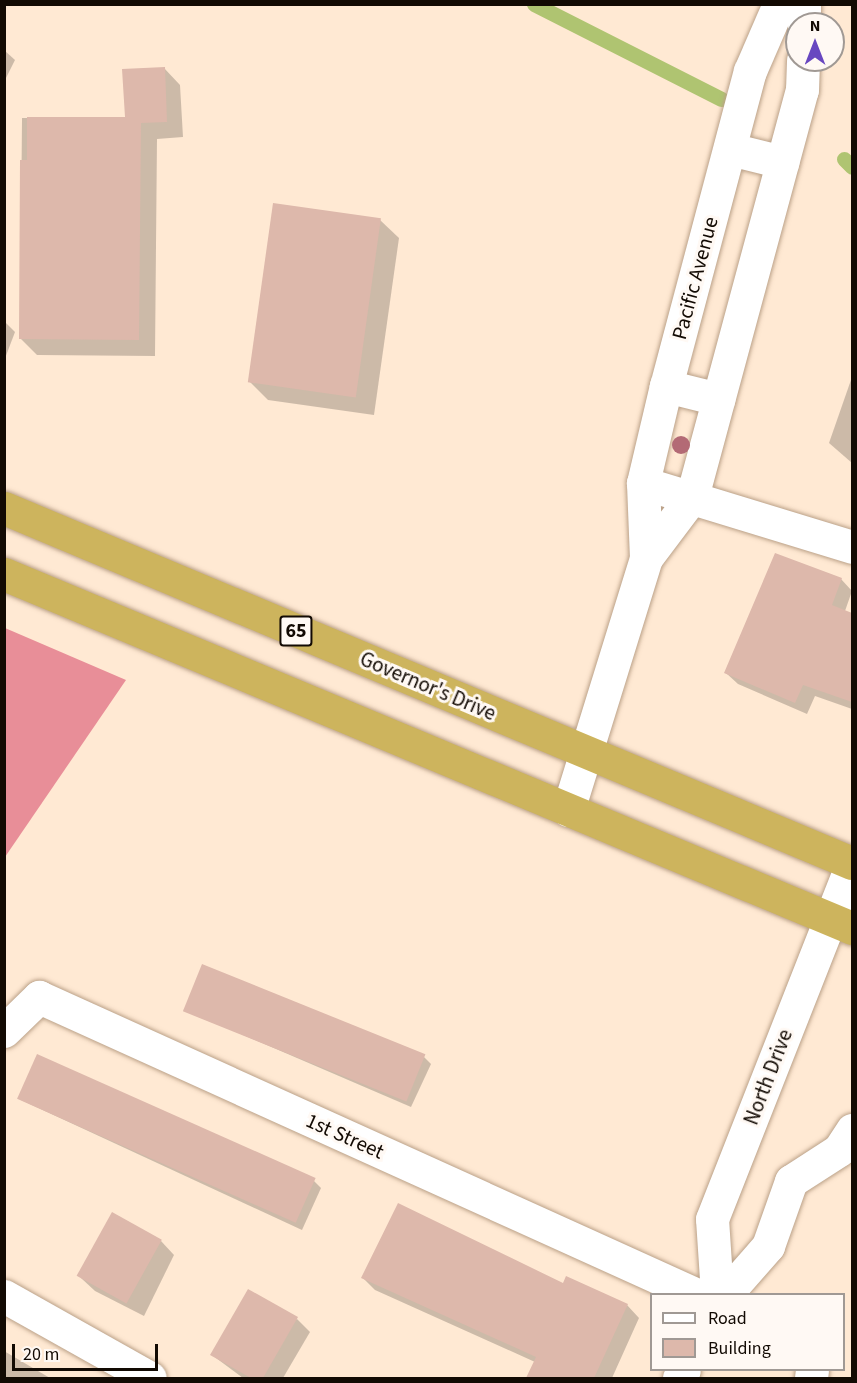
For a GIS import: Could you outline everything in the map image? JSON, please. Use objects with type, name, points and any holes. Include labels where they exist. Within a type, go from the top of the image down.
[{"type":"highway","name":"Governor's Drive","points":[[4,508],[852,863]]},
{"type":"highway","points":[[4,574],[843,924]]},
{"type":"street","name":"Pacific Avenue","points":[[568,810],[588,753],[646,558],[643,483],[666,386],[750,71],[779,4]]},
{"type":"street","name":"Pacific Avenue","points":[[646,558],[692,497],[803,84],[803,72]]},
{"type":"street","points":[[730,149],[782,162]]},
{"type":"street","points":[[666,386],[718,399]]},
{"type":"street","points":[[643,483],[852,547]]},
{"type":"street","name":"North Drive","points":[[717,1293],[712,1219],[843,924],[852,863]]},
{"type":"street","name":"1st Street","points":[[4,1030],[39,997],[693,1293]]},
{"type":"street","points":[[727,1293],[768,1246],[791,1181],[839,1150],[852,1130]]},
{"type":"street","points":[[4,1296],[150,1378]]},
{"type":"shaded area","points":[[5,628],[126,680],[5,857]]},
{"type":"building","points":[[165,67],[167,122],[141,123],[139,340],[19,339],[20,160],[27,160],[27,117],[125,117],[122,69]]},
{"type":"building","points":[[273,203],[381,218],[356,397],[248,382]]},
{"type":"building","points":[[775,553],[842,578],[832,605],[852,613],[852,702],[803,685],[795,703],[724,673]]},
{"type":"building","points":[[202,964],[425,1054],[406,1102],[183,1011]]},
{"type":"building","points":[[37,1054],[316,1178],[296,1223],[17,1099]]},
{"type":"building","points":[[398,1203],[563,1283],[566,1276],[628,1304],[594,1378],[526,1378],[536,1357],[361,1278]]},
{"type":"building","points":[[112,1212],[162,1240],[126,1303],[77,1276]]},
{"type":"building","points":[[248,1289],[298,1317],[263,1378],[251,1378],[210,1355]]},
{"type":"waterway","points":[[534,4],[721,99]]},
{"type":"waterway","points":[[844,159],[852,167]]}]
